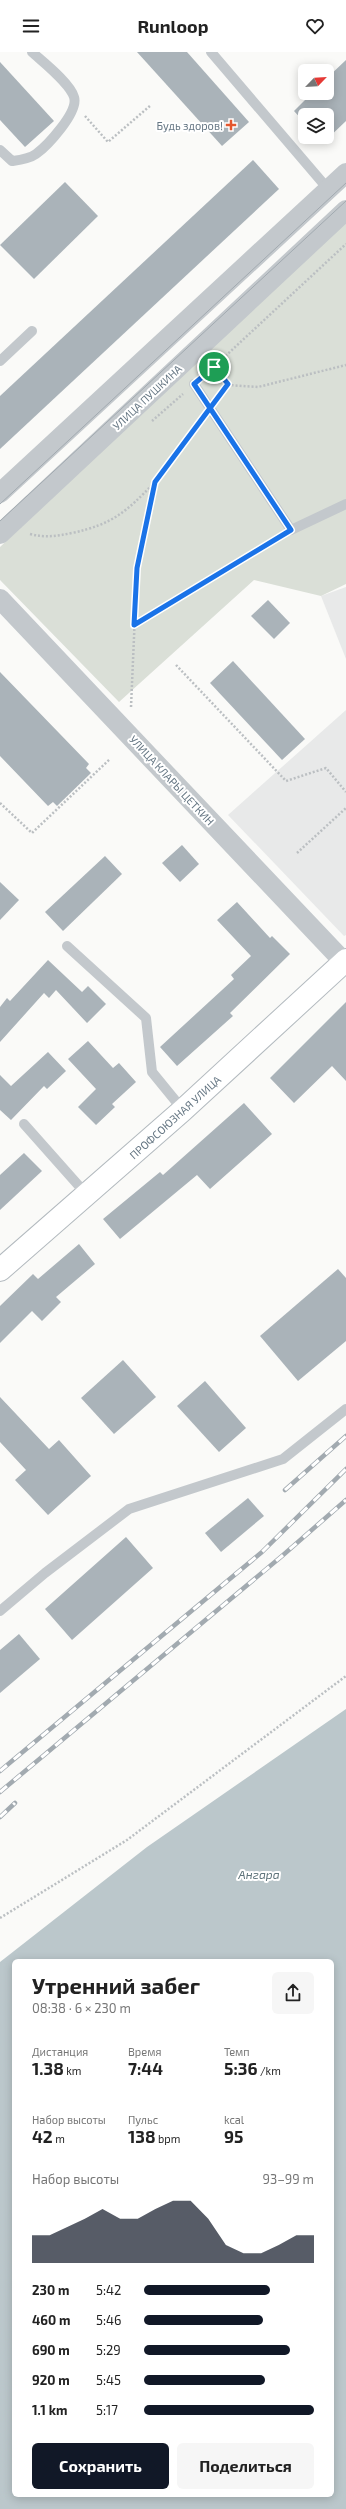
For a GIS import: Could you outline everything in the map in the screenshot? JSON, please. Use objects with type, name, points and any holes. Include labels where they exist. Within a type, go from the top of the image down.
[{"type":"street","points":[[0,492],[346,173]]},
{"type":"street","name":"УЛИЦА ПУШКИНА","points":[[0,534],[346,210]]},
{"type":"street","name":"УЛИЦА КЛАРЫ ЦЕТКИН","points":[[0,599],[345,961]]},
{"type":"street","name":"ПРОФСОЮЗНАЯ УЛИЦА","points":[[0,1270],[183,1110],[345,961]]},
{"type":"lane","points":[[0,150],[12,161],[24,159],[36,154],[66,123],[74,103],[74,97],[67,85],[32,52]]},
{"type":"lane","points":[[211,52],[328,189]]},
{"type":"lane","points":[[0,361],[32,330]]},
{"type":"lane","points":[[194,384],[291,530],[346,504]]},
{"type":"lane","points":[[67,946],[146,1018],[152,1072],[183,1110]]},
{"type":"lane","points":[[24,1124],[87,1195]]},
{"type":"lane","points":[[0,1611],[45,1573],[129,1509],[283,1459],[346,1409]]},
{"type":"path","points":[[74,103],[108,142],[151,105]]},
{"type":"path","points":[[194,384],[346,244]]},
{"type":"path","points":[[207,359],[228,384],[258,387],[346,365]]},
{"type":"path","points":[[30,534],[52,537],[103,525],[130,508],[155,482],[228,384]]},
{"type":"path","points":[[130,736],[137,568],[155,482]]},
{"type":"path","points":[[134,625],[291,530]]},
{"type":"path","points":[[176,665],[286,781],[326,768],[346,792]]},
{"type":"path","points":[[0,803],[32,833],[110,759]]},
{"type":"path","points":[[297,853],[346,808]]},
{"type":"path","points":[[0,1918],[127,1840],[346,1676]]},
{"type":"shaded area","points":[[346,221],[346,584],[321,596],[254,580],[119,702],[0,580],[0,547]]},
{"type":"shaded area","points":[[346,587],[346,659],[321,596]]},
{"type":"shaded area","points":[[346,710],[346,935],[344,936],[228,815]]},
{"type":"water","name":"Ангара","points":[[346,1709],[346,2509],[0,2509],[0,1962],[147,1847]]},
{"type":"building","points":[[137,52],[187,52],[249,122],[222,146]]},
{"type":"building","points":[[346,60],[346,121],[334,132],[334,108],[298,108],[298,115],[294,111],[305,100],[334,100],[334,71]]},
{"type":"building","points":[[0,62],[54,121],[25,147],[0,120]]},
{"type":"building","points":[[253,160],[279,189],[0,449],[0,396]]},
{"type":"building","points":[[65,182],[98,216],[34,279],[0,245]]},
{"type":"building","points":[[268,600],[290,623],[274,639],[251,616]]},
{"type":"building","points":[[233,661],[305,739],[282,760],[210,683]]},
{"type":"building","points":[[0,672],[89,764],[86,768],[91,773],[57,806],[53,802],[48,806],[0,756]]},
{"type":"building","points":[[182,845],[199,864],[180,882],[162,863]]},
{"type":"building","points":[[105,856],[122,874],[63,931],[45,912]]},
{"type":"building","points":[[0,882],[19,900],[0,920]]},
{"type":"building","points":[[237,902],[270,938],[272,936],[290,954],[230,1013],[233,1016],[177,1066],[160,1047],[234,979],[231,975],[251,956],[217,920]]},
{"type":"building","points":[[48,960],[82,992],[88,986],[106,1004],[87,1023],[56,990],[49,998],[44,993],[0,1042],[0,1007],[7,998],[10,1001]]},
{"type":"building","points":[[346,1002],[346,1081],[332,1066],[294,1103],[270,1078]]},
{"type":"building","points":[[88,1041],[113,1068],[119,1063],[136,1082],[112,1104],[115,1107],[96,1125],[78,1107],[96,1089],[68,1059]]},
{"type":"building","points":[[48,1052],[66,1071],[47,1089],[44,1086],[11,1120],[0,1110],[0,1075],[11,1086]]},
{"type":"building","points":[[244,1103],[272,1134],[210,1189],[197,1175],[120,1239],[103,1219],[160,1172],[163,1175]]},
{"type":"building","points":[[24,1153],[42,1171],[0,1210],[0,1175]]},
{"type":"building","points":[[79,1244],[95,1264],[56,1297],[61,1302],[42,1321],[32,1311],[0,1343],[0,1306],[33,1274],[38,1279]]},
{"type":"building","points":[[338,1269],[346,1278],[346,1341],[298,1381],[260,1336]]},
{"type":"building","points":[[123,1360],[156,1397],[114,1434],[81,1398]]},
{"type":"building","points":[[205,1381],[246,1428],[219,1452],[177,1406]]},
{"type":"building","points":[[0,1397],[49,1449],[59,1440],[91,1476],[48,1515],[15,1480],[26,1470],[0,1442]]},
{"type":"building","points":[[248,1498],[264,1516],[221,1552],[205,1533]]},
{"type":"building","points":[[126,1537],[153,1568],[72,1640],[45,1609]]},
{"type":"building","points":[[19,1634],[40,1659],[0,1693],[0,1650]]},
{"type":"tram line","points":[[0,504],[346,183]]},
{"type":"tram line","points":[[0,521],[346,201]]},
{"type":"railway","points":[[285,1490],[346,1436]]},
{"type":"railway","points":[[0,1771],[262,1552],[346,1469]]},
{"type":"railway","points":[[0,1792],[282,1556],[346,1500]]},
{"type":"railway","points":[[0,1817],[15,1803]]},
{"type":"place","name":"Будь здоров!","points":[[231,125]]},
{"type":"route","points":[[214,367],[194,384],[210,408],[291,530],[134,625],[137,568],[155,482],[210,408],[228,384],[214,367]]}]
